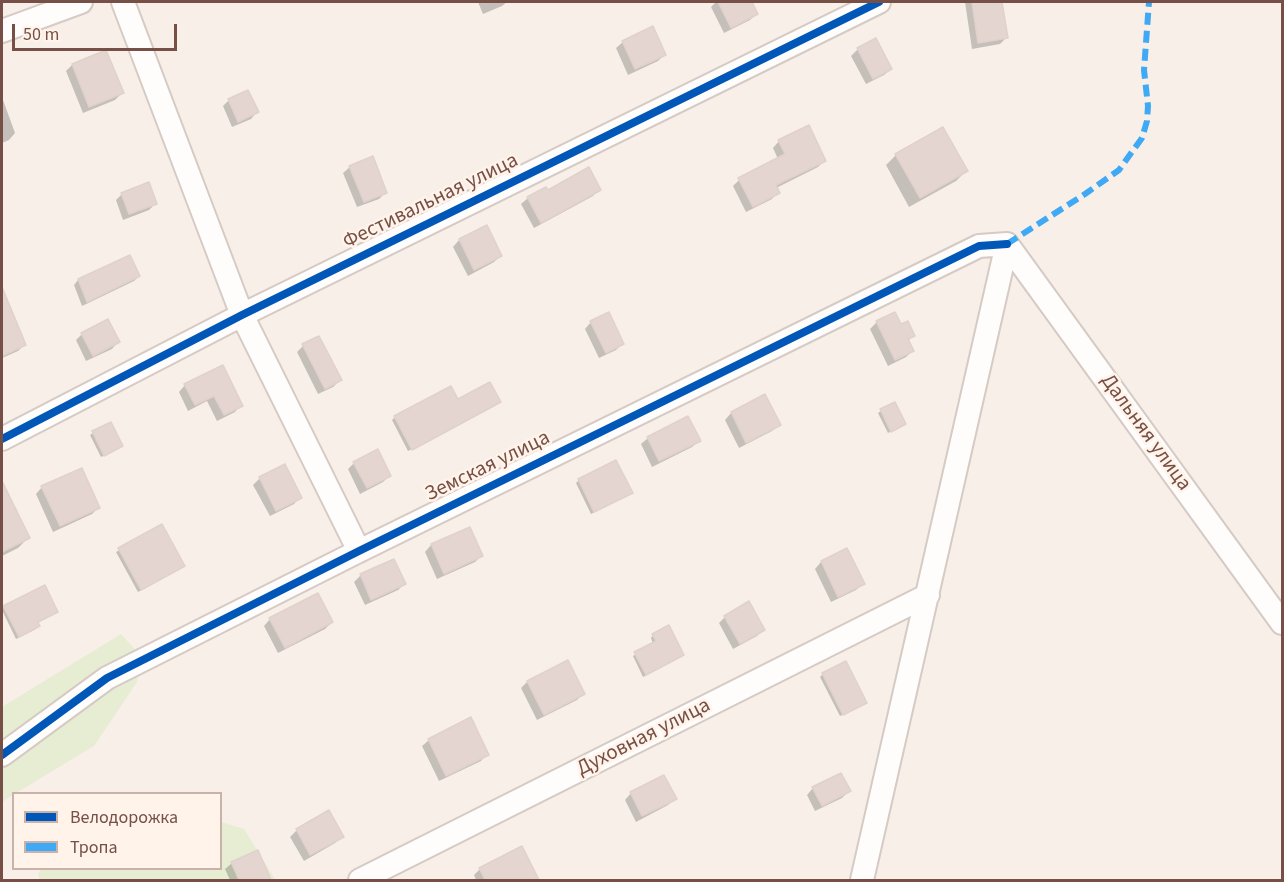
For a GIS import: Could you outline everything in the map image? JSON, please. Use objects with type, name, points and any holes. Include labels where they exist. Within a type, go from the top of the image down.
[{"type":"street","points":[[2,31],[81,2]]},
{"type":"street","points":[[123,2],[242,315],[359,551]]},
{"type":"street","name":"Фестивальная улица","points":[[2,439],[242,315],[879,2]]},
{"type":"street","points":[[862,880],[1007,244]]},
{"type":"street","name":"Земская улица","points":[[2,755],[107,678],[359,551],[979,246],[1007,244]]},
{"type":"street","name":"Дальняя улица","points":[[1007,244],[1282,624]]},
{"type":"street","name":"Духовная улица","points":[[360,880],[928,595]]},
{"type":"green space","points":[[121,634],[140,655],[137,682],[94,746],[17,792],[12,792],[12,795],[2,802],[2,707]]},
{"type":"green space","points":[[222,822],[244,829],[275,880],[40,880],[38,874],[41,870],[222,870]]},
{"type":"building","points":[[718,2],[752,2],[758,14],[731,28]]},
{"type":"building","points":[[972,2],[1002,2],[1008,38],[978,43]]},
{"type":"building","points":[[653,26],[666,55],[635,69],[622,41]]},
{"type":"building","points":[[876,38],[892,69],[873,79],[857,48]]},
{"type":"building","points":[[106,50],[124,93],[89,107],[72,64]]},
{"type":"building","points":[[248,90],[259,112],[238,122],[228,99]]},
{"type":"building","points":[[809,125],[826,161],[776,185],[780,193],[753,207],[738,178],[785,154],[778,140]]},
{"type":"building","points":[[943,127],[968,171],[920,198],[895,154]]},
{"type":"building","points":[[373,156],[387,193],[364,202],[349,166]]},
{"type":"building","points":[[589,167],[601,190],[541,223],[527,197],[546,187],[548,190]]},
{"type":"building","points":[[149,182],[157,204],[129,214],[121,193]]},
{"type":"building","points":[[487,225],[502,256],[474,270],[459,239]]},
{"type":"building","points":[[130,255],[140,276],[87,302],[78,279]]},
{"type":"building","points":[[2,287],[26,345],[2,356]]},
{"type":"building","points":[[609,312],[624,344],[606,353],[590,321]]},
{"type":"building","points":[[895,312],[901,324],[908,321],[915,336],[908,339],[914,351],[895,360],[876,321]]},
{"type":"building","points":[[108,319],[120,342],[93,356],[81,333]]},
{"type":"building","points":[[319,336],[342,380],[325,389],[302,344]]},
{"type":"building","points":[[223,365],[243,406],[224,415],[214,396],[195,405],[184,384]]},
{"type":"building","points":[[490,382],[501,402],[412,450],[394,416],[451,386],[458,399]]},
{"type":"building","points":[[765,394],[781,425],[746,443],[731,412]]},
{"type":"building","points":[[895,402],[906,424],[891,432],[880,409]]},
{"type":"building","points":[[688,416],[701,441],[659,461],[647,437]]},
{"type":"building","points":[[111,422],[123,446],[104,456],[92,431]]},
{"type":"building","points":[[378,449],[391,476],[367,488],[353,462]]},
{"type":"building","points":[[616,460],[633,493],[594,512],[578,479]]},
{"type":"building","points":[[285,464],[302,498],[276,511],[259,477]]},
{"type":"building","points":[[82,468],[100,508],[60,526],[41,486]]},
{"type":"building","points":[[2,481],[30,538],[2,552]]},
{"type":"building","points":[[162,524],[185,566],[141,590],[118,548]]},
{"type":"building","points":[[470,527],[483,556],[444,574],[431,544]]},
{"type":"building","points":[[847,548],[865,584],[838,597],[821,561]]},
{"type":"building","points":[[394,559],[406,584],[371,600],[360,574]]},
{"type":"building","points":[[45,585],[58,612],[38,622],[40,626],[19,637],[3,606]]},
{"type":"building","points":[[318,593],[333,622],[285,648],[269,618]]},
{"type":"building","points":[[749,601],[765,630],[740,644],[724,616]]},
{"type":"building","points":[[669,625],[684,655],[646,675],[634,652],[656,641],[652,634]]},
{"type":"building","points":[[568,660],[585,694],[544,715],[527,681]]},
{"type":"building","points":[[846,661],[867,703],[843,715],[822,673]]},
{"type":"building","points":[[471,717],[489,755],[446,776],[428,739]]},
{"type":"building","points":[[841,773],[851,791],[822,806],[812,787]]},
{"type":"building","points":[[664,775],[677,799],[642,816],[630,792]]},
{"type":"building","points":[[329,810],[344,837],[310,855],[296,829]]},
{"type":"building","points":[[522,846],[539,880],[485,880],[479,868]]},
{"type":"building","points":[[258,850],[271,880],[239,880],[231,862]]},
{"type":"marked path","points":[[1007,244],[1119,170],[1142,138],[1148,106],[1144,70],[1149,2]]},
{"type":"cycle path","points":[[2,439],[242,315],[879,2]]},
{"type":"cycle path","points":[[2,755],[107,678],[359,551],[979,246],[1007,244]]}]
